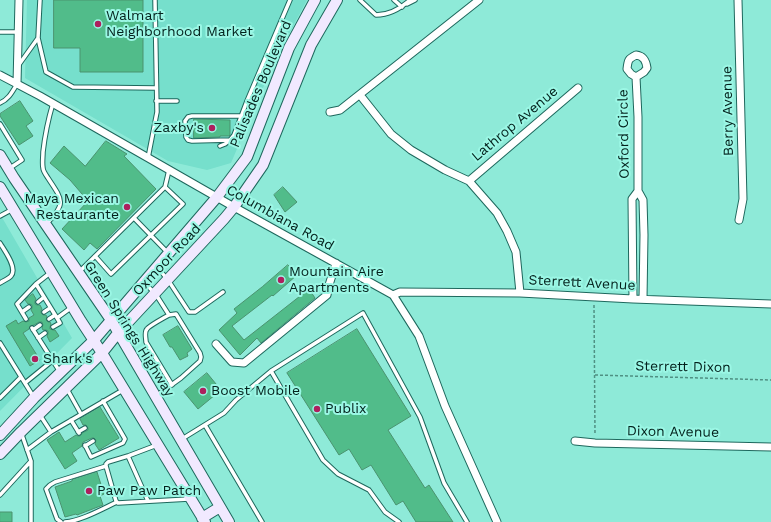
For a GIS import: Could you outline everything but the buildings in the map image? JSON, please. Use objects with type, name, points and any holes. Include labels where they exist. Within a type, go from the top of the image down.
[{"type":"main road","name":"Palisades Boulevard","points":[[217,197],[247,156],[289,48],[315,0]]},
{"type":"main road","name":"Oxmoor Road","points":[[0,454],[102,353],[118,333],[234,207],[263,165],[311,45],[336,0]]},
{"type":"main road","name":"Green Springs Highway","points":[[0,155],[111,320],[229,522]]},
{"type":"main road","points":[[0,187],[190,498],[201,521],[220,508]]},
{"type":"main road","name":"Oxmoor Road","points":[[0,435],[34,398],[94,340],[217,197]]},
{"type":"street","points":[[17,84],[19,0]]},
{"type":"street","points":[[330,112],[340,110],[360,95],[478,0]]},
{"type":"street","name":"Berry Avenue","points":[[738,0],[743,199],[739,220]]},
{"type":"street","name":"Columbiana Road","points":[[0,75],[53,103],[234,207],[393,295],[419,336],[445,406],[497,522]]},
{"type":"street","name":"Oxford Circle","points":[[636,77],[638,117],[638,192],[642,200],[644,235],[643,299]]},
{"type":"street","name":"Lathrop Avenue","points":[[469,181],[578,88]]},
{"type":"street","points":[[360,95],[392,134],[411,150],[445,170],[469,181],[497,213],[516,252],[520,294]]},
{"type":"street","name":"Oxford Circle","points":[[632,299],[632,199],[638,192]]},
{"type":"street","points":[[632,234],[644,235]]},
{"type":"street","points":[[216,344],[232,362],[244,363],[327,295],[336,263]]},
{"type":"street","name":"Sterrett Avenue","points":[[393,295],[400,292],[520,294],[771,304]]},
{"type":"street","name":"Dixon Avenue","points":[[575,441],[595,443],[771,447]]},
{"type":"lane","points":[[40,0],[38,38],[46,72],[73,87],[156,88]]},
{"type":"lane","points":[[148,158],[156,112],[155,0]]},
{"type":"lane","points":[[220,146],[225,144],[234,135],[290,0]]},
{"type":"lane","points":[[360,0],[376,15],[384,15],[415,0]]},
{"type":"lane","points":[[394,0],[401,8]]},
{"type":"lane","points":[[401,8],[410,0]]},
{"type":"lane","points":[[0,32],[18,32]]},
{"type":"lane","points":[[18,67],[38,38]]},
{"type":"lane","points":[[1,102],[11,95],[17,84]]},
{"type":"lane","points":[[156,102],[177,101]]},
{"type":"lane","points":[[46,224],[55,215],[61,202],[60,196],[43,169],[44,138],[53,103]]},
{"type":"lane","points":[[230,140],[188,140],[186,137],[185,120],[192,116],[241,116]]},
{"type":"lane","points":[[0,124],[22,160],[9,169]]},
{"type":"lane","points":[[78,273],[166,187],[169,170]]},
{"type":"lane","points":[[95,256],[111,274],[183,204],[166,187]]},
{"type":"lane","points":[[0,216],[13,208]]},
{"type":"lane","points":[[134,218],[168,253]]},
{"type":"lane","points":[[0,243],[12,264],[13,273],[0,283]]},
{"type":"lane","points":[[157,267],[168,280],[189,312],[195,312],[223,292]]},
{"type":"lane","points":[[26,319],[17,304],[36,284],[51,272]]},
{"type":"lane","points":[[144,282],[156,293],[169,315]]},
{"type":"lane","points":[[36,284],[60,323],[53,327]]},
{"type":"lane","points":[[38,302],[44,298]]},
{"type":"lane","points":[[22,312],[29,307]]},
{"type":"lane","points":[[48,319],[56,317],[72,307]]},
{"type":"lane","points":[[44,312],[50,308]]},
{"type":"lane","points":[[155,397],[181,378],[200,361],[200,353],[176,314],[169,315],[147,329],[146,333],[146,342],[172,384]]},
{"type":"lane","points":[[181,440],[224,413],[236,400],[271,371],[363,314],[420,417],[444,483],[467,522]]},
{"type":"lane","points":[[40,325],[32,329],[60,373]]},
{"type":"lane","points":[[38,338],[45,333]]},
{"type":"lane","points":[[0,343],[2,350],[34,398]]},
{"type":"lane","points":[[25,383],[52,361]]},
{"type":"lane","points":[[271,371],[324,460],[338,474],[369,490],[385,512],[399,522]]},
{"type":"lane","points":[[0,398],[21,377]]},
{"type":"lane","points":[[66,388],[81,414]]},
{"type":"lane","points":[[27,450],[51,432],[124,389]]},
{"type":"lane","points":[[94,441],[85,445],[91,457],[123,443],[125,439],[115,428],[110,414],[103,402]]},
{"type":"lane","points":[[39,414],[51,432]]},
{"type":"lane","points":[[106,416],[110,414]]},
{"type":"lane","points":[[71,420],[78,433],[85,428]]},
{"type":"lane","points":[[205,425],[262,522]]},
{"type":"lane","points":[[21,432],[31,461],[31,522]]},
{"type":"lane","points":[[61,522],[57,519],[46,489],[54,482],[106,466],[108,462],[158,445]]},
{"type":"lane","points":[[128,456],[148,501]]},
{"type":"lane","points":[[0,495],[31,461]]},
{"type":"lane","points":[[106,466],[117,502]]},
{"type":"lane","points":[[65,522],[70,522],[117,502],[122,503],[190,498]]},
{"type":"path","points":[[594,297],[595,443]]},
{"type":"path","name":"Sterrett Dixon","points":[[595,375],[771,380]]},
{"type":"shaded area","points":[[27,0],[307,0],[274,62],[231,163],[207,170],[168,161],[25,78]]},
{"type":"shaded area","points":[[0,214],[72,338],[0,411]]},
{"type":"place","name":"Walmart Neighborhood Market","points":[[98,24]]},
{"type":"place","name":"Zaxby's","points":[[212,128]]},
{"type":"place","name":"Maya Mexican Restaurante","points":[[127,207]]},
{"type":"place","name":"Mountain Aire Apartments","points":[[281,280]]},
{"type":"place","name":"Shark's","points":[[35,359]]},
{"type":"place","name":"Boost Mobile","points":[[203,391]]},
{"type":"place","name":"Publix","points":[[317,409]]},
{"type":"place","name":"Paw Paw Patch","points":[[89,491]]}]
